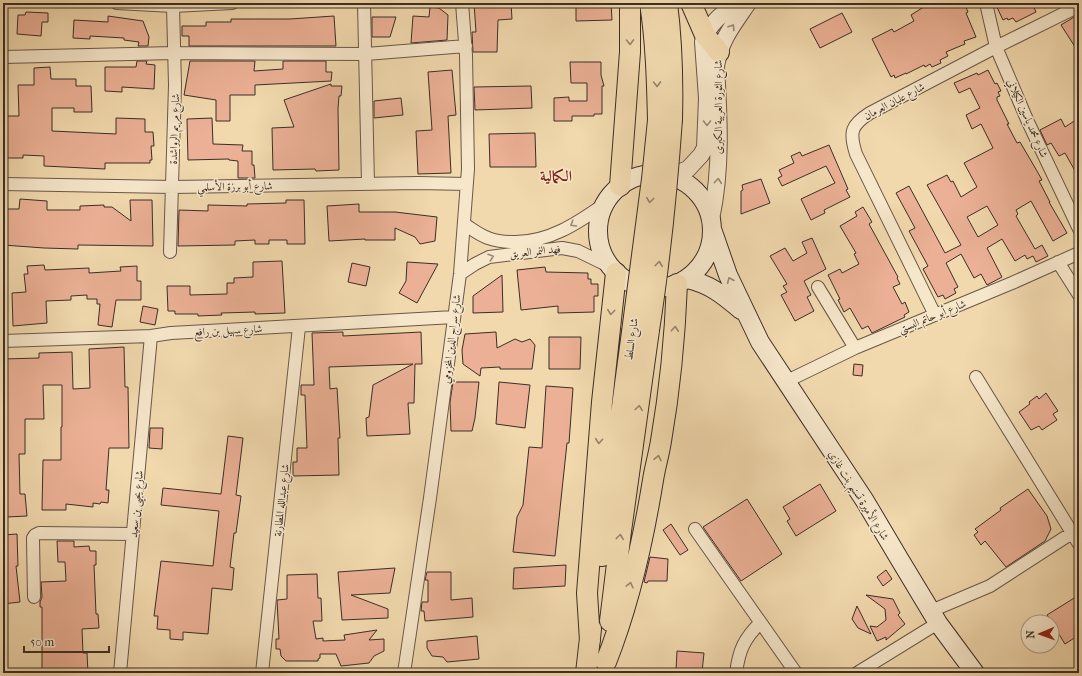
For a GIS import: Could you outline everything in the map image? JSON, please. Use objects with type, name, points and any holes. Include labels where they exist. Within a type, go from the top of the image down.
[{"type":"main road","points":[[620,186],[630,52],[630,3]]},
{"type":"main road","name":"شارع السلط","points":[[650,3],[657,72],[665,119]]},
{"type":"main road","name":"شارع السلط","points":[[605,668],[641,331],[652,179],[665,119],[672,64],[671,29],[667,3]]},
{"type":"main road","points":[[691,3],[705,35],[719,52]]},
{"type":"main road","points":[[653,174],[671,176],[690,185],[703,200],[712,224],[710,249],[704,262],[695,273],[682,282],[662,288],[645,288],[630,283],[607,262],[601,248],[598,230],[602,211],[609,197],[620,186],[636,177],[653,174]]},
{"type":"main road","name":"شارع الأميرة تسنيم بنت غازي","points":[[712,224],[728,275],[760,342],[865,501],[935,617],[975,673]]},
{"type":"main road","points":[[590,641],[587,610],[587,586],[614,270]]},
{"type":"main road","points":[[605,668],[618,633],[649,507],[661,441],[672,366],[682,282]]},
{"type":"main road","name":"شارع الأميرة تسنيم بنت غازي","points":[[682,282],[707,285],[719,292],[747,315]]},
{"type":"main road","name":"شارع السلط","points":[[586,673],[641,331]]},
{"type":"street","points":[[117,3],[172,6],[232,3]]},
{"type":"street","points":[[364,3],[368,184]]},
{"type":"street","name":"شارع سراج الدين المخزومي","points":[[404,673],[460,274],[467,184],[468,130],[466,46],[462,3]]},
{"type":"street","points":[[705,35],[714,22],[737,3]]},
{"type":"street","name":"شارع الثورة العربية الكبرى","points":[[712,224],[718,177],[716,66],[719,52],[732,26],[748,3]]},
{"type":"street","name":"شارع محمد ياسين الكيلاني","points":[[986,3],[996,47],[1028,122],[1079,229]]},
{"type":"street","name":"شارع مريم الرواشدة","points":[[170,252],[175,85],[172,6]]},
{"type":"street","name":"شارع عليان العرمان","points":[[935,315],[856,154],[853,143],[854,128],[857,121],[996,47],[1079,6]]},
{"type":"street","name":"شارع الثورة العربية الكبرى","points":[[671,176],[688,169],[701,156],[705,148],[707,98],[703,42],[705,35]]},
{"type":"street","points":[[3,57],[174,53],[366,54],[466,46]]},
{"type":"street","name":"شارع أبو برزة الأسلمي","points":[[3,184],[172,187],[467,184]]},
{"type":"street","name":"فهد النمر العريق","points":[[460,274],[475,264],[490,257],[525,247],[540,239],[561,231],[606,203]]},
{"type":"street","name":"فهد النمر العريق","points":[[464,224],[489,239],[525,247],[546,249],[568,248],[590,256],[614,270]]},
{"type":"street","name":"شارع أبو حاتم البستي","points":[[785,382],[855,348],[1079,253]]},
{"type":"street","points":[[1058,262],[1079,295]]},
{"type":"street","points":[[818,287],[855,348]]},
{"type":"street","name":"شارع سهيل بن رافع","points":[[3,341],[151,336],[171,333],[299,327],[454,317]]},
{"type":"street","name":"شارع عبدالله المطارنة","points":[[262,673],[299,327]]},
{"type":"street","name":"شارع يحيى بن سعيد","points":[[120,673],[151,336]]},
{"type":"street","points":[[976,377],[1076,531],[1079,544]]},
{"type":"street","points":[[695,529],[796,673]]},
{"type":"street","points":[[857,673],[935,617],[990,586],[1076,531]]},
{"type":"street","points":[[34,597],[33,538],[35,534],[133,534]]},
{"type":"street","points":[[736,673],[738,657],[743,644],[747,637],[760,623]]},
{"type":"building","points":[[474,3],[511,3],[512,19],[498,20],[497,52],[473,52],[472,32],[476,32]]},
{"type":"building","points":[[576,3],[611,3],[612,20],[576,21]]},
{"type":"building","points":[[930,3],[964,3],[968,12],[966,13],[976,37],[964,41],[965,44],[946,52],[948,56],[940,60],[941,63],[932,67],[930,64],[925,67],[924,65],[895,78],[894,75],[891,77],[872,39],[892,29],[894,32],[914,21],[911,15]]},
{"type":"building","points":[[995,3],[1032,3],[1036,12],[1016,22],[1013,18],[1003,20]]},
{"type":"building","points":[[430,7],[439,8],[448,15],[447,40],[411,43],[413,16],[429,17]]},
{"type":"building","points":[[26,12],[48,13],[48,22],[42,22],[41,36],[17,34],[18,15],[25,15]]},
{"type":"building","points":[[842,13],[852,32],[820,48],[810,29]]},
{"type":"building","points":[[1079,14],[1079,53],[1061,25]]},
{"type":"building","points":[[108,16],[143,21],[149,37],[148,46],[138,46],[139,42],[124,40],[124,38],[90,36],[90,39],[73,38],[74,20],[108,22]]},
{"type":"building","points":[[334,16],[336,46],[189,46],[189,36],[182,36],[182,26],[206,26],[206,22],[231,22],[231,19],[290,19]]},
{"type":"building","points":[[372,17],[396,17],[390,37],[372,37]]},
{"type":"building","points":[[137,61],[147,61],[146,64],[155,65],[154,89],[122,87],[122,92],[105,91],[105,67],[136,67]]},
{"type":"building","points":[[190,61],[255,61],[254,71],[283,69],[283,61],[326,61],[326,72],[332,72],[331,81],[255,85],[255,95],[230,95],[230,121],[216,121],[216,100],[184,95]]},
{"type":"building","points":[[570,62],[601,62],[601,75],[604,86],[602,86],[602,114],[594,114],[594,116],[572,116],[572,121],[554,121],[554,98],[569,97],[569,101],[587,101],[587,83],[571,83]]},
{"type":"building","points":[[50,67],[51,79],[76,79],[76,86],[91,86],[92,112],[74,112],[74,108],[52,108],[52,131],[116,134],[116,118],[145,119],[145,132],[153,132],[154,146],[151,146],[152,160],[150,160],[150,163],[105,163],[105,169],[44,166],[44,156],[23,155],[23,158],[3,158],[3,116],[19,116],[18,85],[34,85],[34,68]]},
{"type":"building","points":[[452,70],[456,115],[448,116],[451,173],[418,174],[416,131],[432,130],[428,72]]},
{"type":"building","points":[[988,70],[995,84],[997,83],[1001,91],[998,92],[1000,96],[997,97],[997,100],[1009,124],[1007,124],[1017,143],[1020,142],[1042,180],[1039,181],[1067,233],[1053,241],[1031,201],[1016,210],[1018,214],[1016,216],[1035,249],[1042,245],[1048,256],[1036,262],[1033,256],[1027,259],[1025,255],[1015,261],[1002,239],[987,248],[1002,277],[987,285],[981,274],[974,278],[961,254],[946,263],[958,287],[954,289],[956,293],[945,299],[943,295],[938,297],[923,269],[928,266],[909,231],[915,228],[896,193],[909,186],[945,253],[961,245],[927,185],[947,175],[951,182],[953,181],[961,197],[977,187],[964,163],[993,148],[981,124],[972,129],[966,115],[980,108],[970,88],[959,93],[954,83],[977,73],[978,75]],"holes":[[[987,206],[998,225],[978,237],[967,217]]]},
{"type":"building","points":[[331,84],[331,86],[342,86],[341,96],[339,96],[338,109],[339,170],[273,170],[272,128],[294,127],[284,100]]},
{"type":"building","points":[[531,86],[532,108],[475,110],[474,87]]},
{"type":"building","points":[[401,98],[403,115],[374,118],[374,101]]},
{"type":"building","points":[[212,118],[213,144],[243,145],[242,151],[252,151],[252,165],[254,165],[255,178],[238,178],[238,161],[229,159],[188,160],[187,119]]},
{"type":"building","points":[[1079,118],[1079,178],[1065,153],[1059,156],[1051,143],[1047,145],[1040,130],[1061,119],[1065,127]]},
{"type":"building","points":[[535,133],[536,167],[490,167],[489,134]]},
{"type":"building","points":[[829,145],[850,197],[824,210],[825,213],[811,220],[801,199],[835,183],[826,166],[782,186],[778,178],[782,176],[779,170],[794,163],[791,156],[800,152],[802,156]]},
{"type":"building","points":[[761,179],[770,203],[741,214],[742,185]]},
{"type":"building","points":[[20,199],[47,201],[47,210],[80,210],[80,206],[104,205],[104,207],[112,207],[131,221],[130,200],[152,200],[153,246],[78,245],[78,249],[3,245],[3,209],[19,209]]},
{"type":"building","points":[[286,200],[304,200],[305,244],[287,244],[287,240],[269,240],[269,244],[255,244],[255,240],[235,241],[235,245],[178,246],[179,210],[208,211],[208,205],[247,206],[247,204],[286,203]]},
{"type":"building","points":[[359,204],[359,212],[395,212],[437,217],[435,241],[420,244],[415,237],[395,228],[395,240],[365,239],[329,241],[327,206]]},
{"type":"building","points":[[863,207],[872,222],[869,224],[898,277],[897,278],[900,284],[893,287],[902,304],[905,302],[909,312],[904,315],[905,317],[872,333],[868,326],[862,329],[850,308],[844,312],[838,300],[840,299],[828,275],[840,269],[842,273],[859,264],[854,254],[856,253],[840,226],[857,216],[855,212]]},
{"type":"building","points":[[812,238],[826,269],[804,281],[811,295],[807,297],[814,311],[795,321],[781,295],[787,292],[783,286],[787,284],[770,256],[785,248],[793,261],[807,253],[802,242]]},
{"type":"building","points":[[282,261],[285,313],[221,313],[222,315],[198,316],[198,314],[175,314],[175,311],[168,311],[167,286],[190,286],[190,295],[227,294],[227,283],[234,283],[234,278],[253,277],[253,262]]},
{"type":"building","points":[[407,262],[438,264],[417,303],[399,293],[406,281]]},
{"type":"building","points":[[352,263],[370,267],[366,286],[348,282]]},
{"type":"building","points":[[44,265],[45,270],[89,268],[89,273],[121,271],[120,267],[137,266],[137,281],[141,281],[141,300],[116,300],[112,327],[98,325],[100,304],[97,304],[97,299],[87,299],[87,295],[71,296],[71,300],[46,301],[47,323],[13,326],[12,293],[26,292],[24,274],[28,274],[27,266]]},
{"type":"building","points":[[545,267],[546,272],[588,273],[588,279],[591,279],[591,284],[598,284],[598,296],[594,296],[594,312],[558,313],[558,306],[521,310],[517,270]]},
{"type":"building","points":[[502,275],[503,312],[473,313],[473,296]]},
{"type":"building","points":[[143,306],[158,309],[155,325],[140,322]]},
{"type":"building","points":[[343,332],[343,336],[421,332],[422,364],[415,364],[414,403],[408,403],[410,434],[367,436],[366,418],[369,417],[373,385],[413,364],[329,367],[330,389],[337,388],[340,438],[338,438],[339,475],[293,476],[293,462],[297,462],[297,448],[307,448],[305,395],[301,395],[301,385],[314,385],[312,333]]},
{"type":"building","points":[[496,332],[497,348],[515,339],[522,342],[530,339],[535,345],[532,369],[500,369],[500,367],[481,368],[480,376],[463,364],[462,350],[465,334]]},
{"type":"building","points":[[549,337],[581,337],[580,369],[549,369]]},
{"type":"building","points":[[124,347],[125,387],[128,387],[129,448],[109,448],[106,490],[109,490],[108,503],[93,503],[93,507],[66,504],[66,510],[42,510],[43,460],[61,460],[62,427],[62,385],[43,385],[44,419],[25,419],[25,454],[19,454],[20,494],[25,494],[27,516],[7,517],[7,507],[3,507],[3,359],[39,358],[39,353],[72,352],[73,389],[90,388],[89,349]]},
{"type":"building","points":[[854,364],[863,365],[862,376],[853,375]]},
{"type":"building","points":[[453,382],[479,382],[472,431],[451,431],[450,402]]},
{"type":"building","points":[[499,382],[530,385],[525,428],[496,424]]},
{"type":"building","points":[[546,386],[573,388],[569,443],[567,443],[555,556],[513,552],[517,517],[523,505],[529,447],[542,448]]},
{"type":"building","points":[[1046,393],[1058,411],[1053,414],[1057,420],[1042,430],[1039,426],[1031,430],[1019,412],[1030,404],[1029,402],[1037,396],[1039,399]]},
{"type":"building","points":[[150,428],[163,428],[162,449],[149,448]]},
{"type":"building","points":[[228,436],[243,438],[236,495],[241,496],[236,533],[234,533],[230,567],[234,568],[232,590],[212,588],[208,634],[183,632],[183,640],[170,639],[170,630],[157,629],[158,616],[154,616],[161,561],[213,566],[219,511],[161,505],[163,488],[221,494]]},
{"type":"building","points":[[820,484],[836,511],[796,536],[787,521],[790,519],[783,507]]},
{"type":"building","points":[[1028,489],[1047,516],[1051,529],[1045,541],[1006,567],[985,541],[981,545],[974,535],[978,532],[975,529],[1001,510],[1000,508]]},
{"type":"building","points":[[747,499],[782,554],[741,581],[703,527]]},
{"type":"building","points":[[671,524],[688,550],[680,555],[663,530]]},
{"type":"building","points":[[17,534],[18,566],[16,566],[20,602],[3,604],[3,535]]},
{"type":"building","points":[[57,541],[74,541],[74,547],[89,546],[90,551],[96,551],[96,565],[94,565],[96,614],[98,614],[99,628],[82,629],[83,653],[87,653],[88,673],[42,673],[42,607],[40,607],[42,597],[41,582],[66,581],[65,562],[58,562]]},
{"type":"building","points":[[650,557],[668,559],[667,581],[644,582]]},
{"type":"building","points":[[566,565],[565,586],[513,589],[514,568]]},
{"type":"building","points":[[395,568],[390,593],[351,595],[388,609],[388,618],[342,620],[338,572]]},
{"type":"building","points":[[886,570],[892,579],[883,586],[877,577]]},
{"type":"building","points":[[427,572],[451,572],[451,600],[472,598],[473,617],[425,621],[424,611],[421,611],[422,602],[428,602],[428,580],[425,580]]},
{"type":"building","points":[[317,574],[318,598],[321,598],[322,621],[313,621],[316,639],[323,638],[323,641],[345,640],[344,635],[377,630],[369,640],[384,639],[384,651],[374,656],[369,663],[341,666],[336,654],[320,654],[318,661],[286,661],[281,656],[280,649],[276,649],[276,639],[279,639],[277,600],[287,599],[287,575]]},
{"type":"building","points":[[866,595],[893,599],[900,613],[898,615],[905,624],[886,640],[886,637],[877,641],[870,626],[877,627],[886,620],[885,609]]},
{"type":"building","points":[[1079,595],[1079,635],[1065,644],[1060,636],[1060,614],[1049,614]]},
{"type":"building","points":[[857,606],[871,634],[858,628],[852,619]]},
{"type":"building","points":[[477,636],[479,659],[447,662],[443,657],[432,656],[427,648],[427,641]]},
{"type":"building","points":[[677,651],[704,653],[702,672],[676,670]]},
{"type":"district","name":"الكمالية","points":[[556,176]]}]
